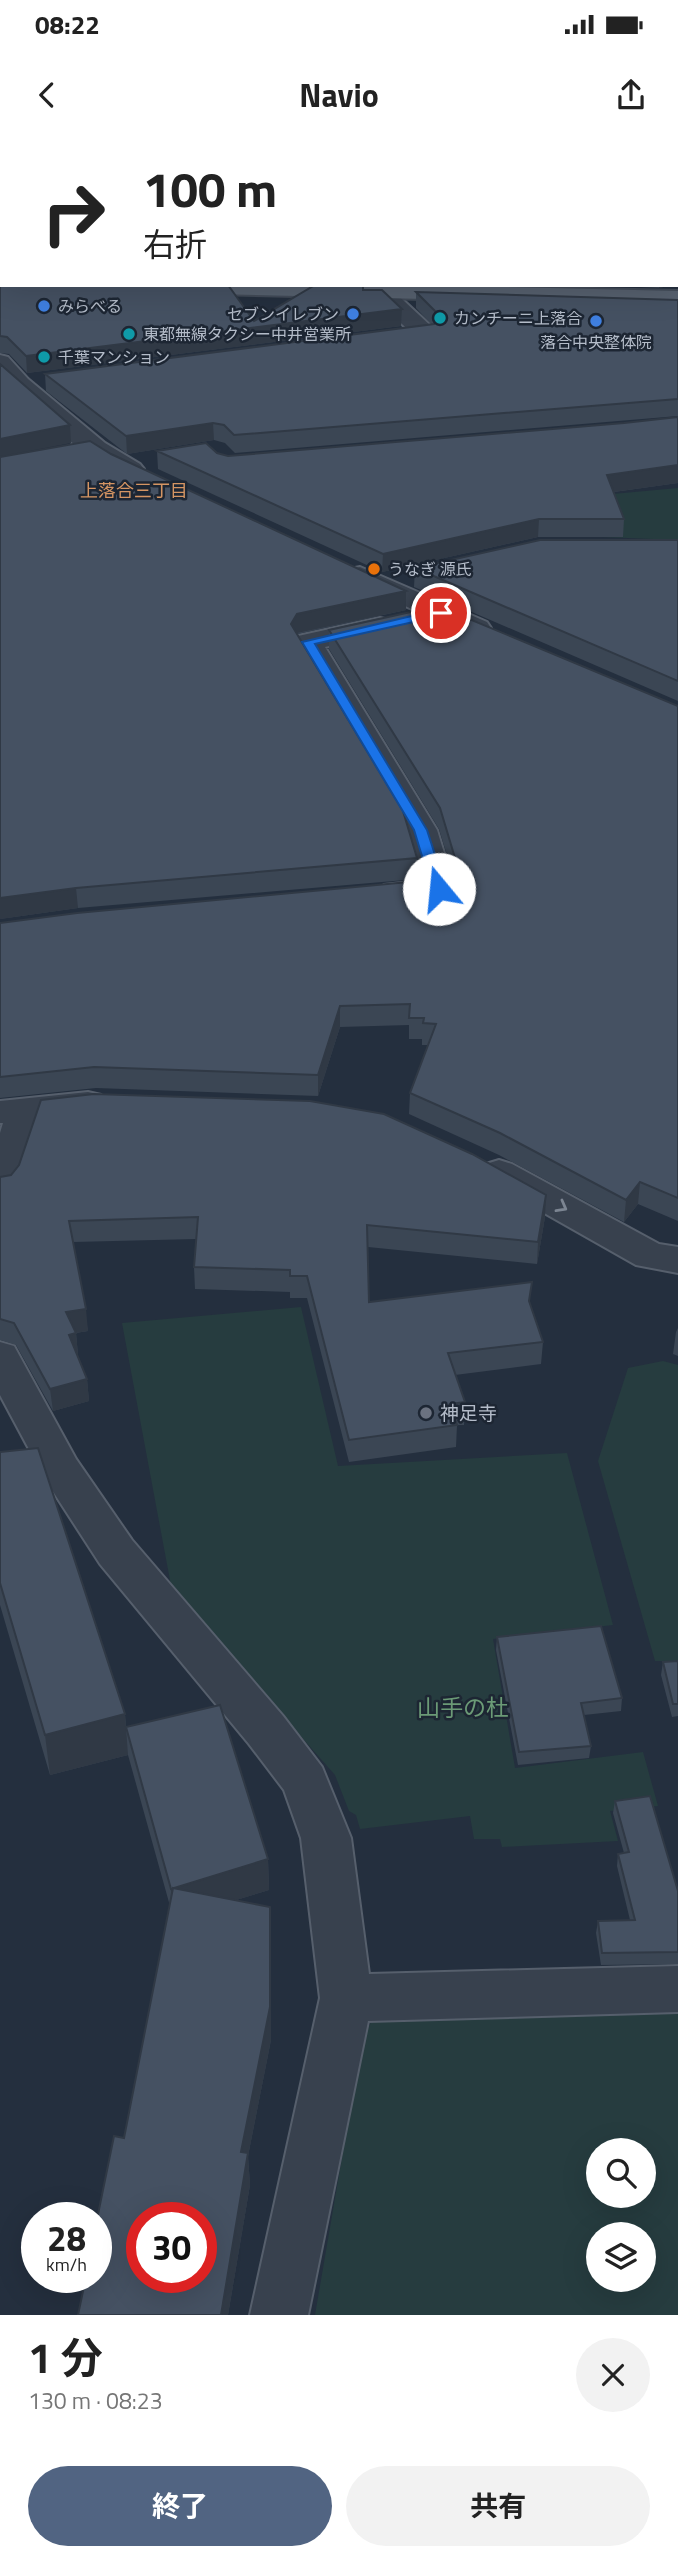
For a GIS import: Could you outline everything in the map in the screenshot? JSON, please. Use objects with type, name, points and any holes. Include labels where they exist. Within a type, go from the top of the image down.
[{"type":"main road","points":[[204,287],[678,298]]},
{"type":"street","points":[[381,292],[425,333],[398,337]]},
{"type":"street","points":[[0,362],[15,394],[44,390],[96,448],[122,465],[154,471]]},
{"type":"street","points":[[67,455],[96,448]]},
{"type":"street","points":[[331,562],[504,639]]},
{"type":"street","points":[[380,584],[419,575]]},
{"type":"street","points":[[371,894],[439,889],[421,830],[308,642],[441,613]]},
{"type":"street","points":[[0,1185],[13,1111],[96,1102],[123,1103]]},
{"type":"street","points":[[473,1159],[650,1256],[678,1261]]},
{"type":"street","points":[[0,1356],[42,1470],[116,1552],[266,1730],[305,1782],[326,1838],[346,1998],[279,2315]]},
{"type":"street","points":[[346,1998],[678,1989]]},
{"type":"green space","points":[[678,488],[678,540],[602,537],[569,498]]},
{"type":"green space","name":"山手の杜","points":[[301,1307],[338,1466],[567,1453],[613,1625],[493,1639],[515,1768],[643,1752],[658,1806],[610,1811],[618,1841],[502,1847],[500,1839],[474,1839],[470,1816],[360,1829],[356,1815],[349,1811],[335,1775],[172,1591],[122,1323]]},
{"type":"green space","points":[[663,1361],[678,1365],[678,1661],[655,1661],[598,1461],[628,1368]]},
{"type":"green space","points":[[678,2008],[678,2315],[315,2315],[362,2041],[372,2020]]},
{"type":"building","points":[[0,287],[229,287],[254,321],[312,287],[363,287],[363,290],[382,290],[402,309],[26,356],[7,337],[0,336]]},
{"type":"building","points":[[416,292],[678,300],[678,399],[234,435],[224,425],[213,423],[126,436],[45,374],[434,324],[439,315]]},
{"type":"building","points":[[0,364],[70,425],[0,439]]},
{"type":"building","points":[[678,417],[678,465],[607,475],[624,519],[539,519],[383,554],[157,451],[206,443],[217,453],[228,456]]},
{"type":"building","points":[[90,441],[111,454],[406,591],[297,614],[291,624],[403,811],[417,858],[76,888],[0,898],[0,457]]},
{"type":"building","points":[[540,540],[678,540],[678,681],[415,568]]},
{"type":"building","points":[[438,606],[678,706],[678,1198],[640,1182],[626,1200],[500,1133],[410,1093],[436,1024],[423,1023],[424,1018],[409,1018],[410,1004],[340,1006],[318,1075],[94,1067],[0,1077],[0,923],[77,913],[451,878],[458,868],[440,808],[329,630]]},
{"type":"building","points":[[94,1094],[310,1101],[384,1114],[472,1154],[546,1195],[538,1242],[367,1225],[369,1302],[532,1282],[529,1301],[543,1342],[448,1353],[465,1402],[450,1404],[457,1425],[349,1440],[307,1276],[290,1276],[290,1270],[194,1267],[198,1217],[69,1221],[86,1309],[66,1312],[76,1333],[69,1335],[87,1379],[50,1389],[14,1323],[0,1319],[0,1177],[11,1175],[19,1165],[41,1100]]},
{"type":"building","points":[[38,1448],[125,1714],[45,1735],[0,1583],[0,1452]]},
{"type":"building","points":[[601,1626],[622,1698],[581,1703],[591,1746],[519,1752],[497,1637]]},
{"type":"building","points":[[678,1661],[678,1704],[673,1704],[663,1662]]},
{"type":"building","points":[[220,1705],[268,1859],[171,1889],[126,1727]]},
{"type":"building","points":[[650,1796],[678,1891],[678,1952],[602,1953],[598,1921],[635,1920],[618,1854],[629,1852],[615,1801]]},
{"type":"building","points":[[173,1888],[270,1907],[270,2007],[241,2152],[248,2153],[221,2315],[78,2315],[83,2293],[112,2293],[112,2202],[100,2202],[114,2136],[124,2138]]},
{"type":"place","name":"みらべる","points":[[44,306]]},
{"type":"place","name":"セブンイレブン","points":[[353,314]]},
{"type":"place","name":"カンチーニ上落合","points":[[440,318]]},
{"type":"place","name":"落合中央整体院","points":[[596,321]]},
{"type":"place","name":"東都無線タクシー中井営業所","points":[[129,334]]},
{"type":"place","name":"千葉マンション","points":[[44,357]]},
{"type":"place","name":"うなぎ 源氏","points":[[374,569]]},
{"type":"place","name":"神足寺","points":[[426,1413]]},
{"type":"district","name":"上落合三丁目","points":[[134,491]]},
{"type":"route","points":[[439,889],[421,830],[369,739],[308,642],[441,613]]}]
